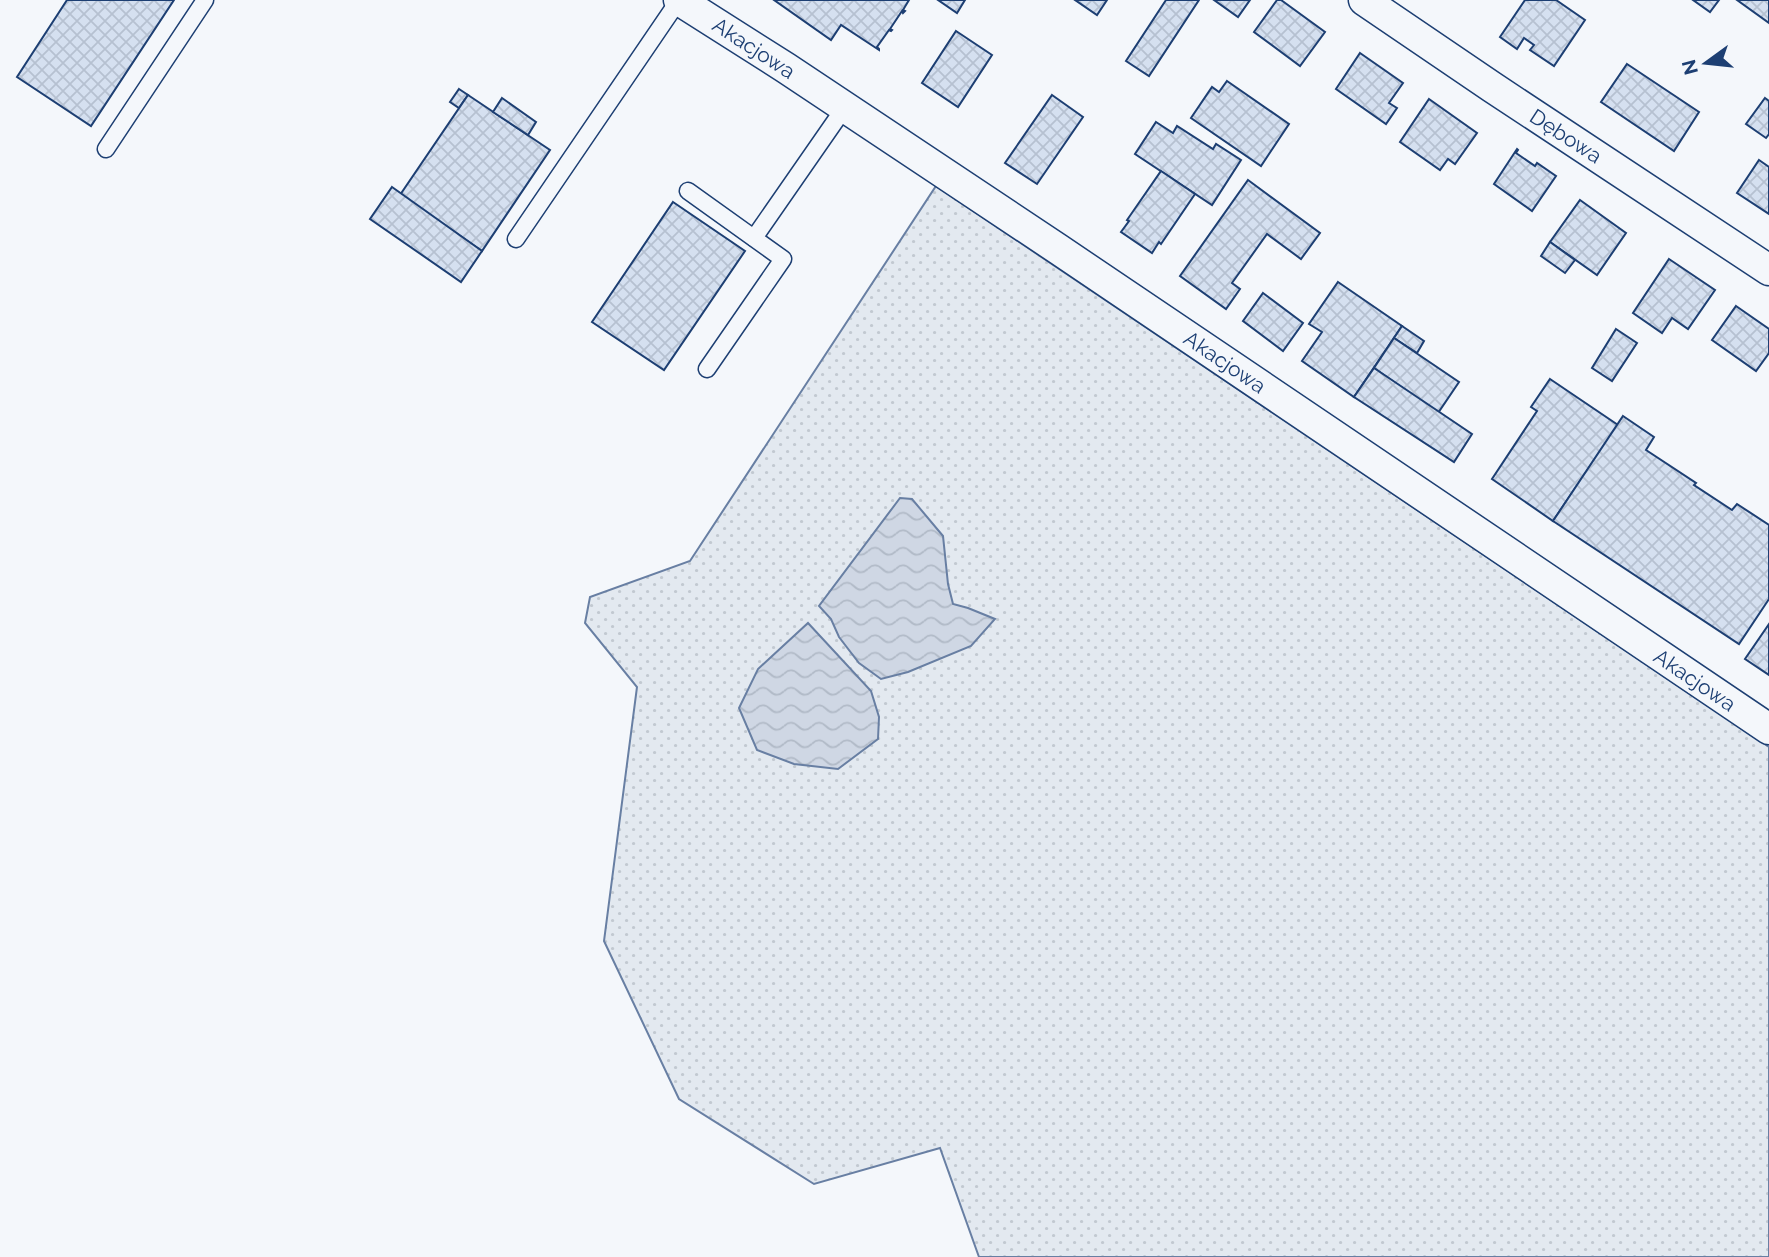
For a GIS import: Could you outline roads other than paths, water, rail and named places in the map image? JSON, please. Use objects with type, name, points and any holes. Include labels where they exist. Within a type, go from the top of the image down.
[{"type":"street","name":"Akacjowa","points":[[679,0],[845,107],[1769,729]]},
{"type":"street","name":"Dębowa","points":[[1364,0],[1769,270]]},
{"type":"lane","points":[[106,149],[205,0]]},
{"type":"lane","points":[[516,239],[679,0]]},
{"type":"lane","points":[[754,239],[845,107]]},
{"type":"lane","points":[[688,191],[783,259],[707,369]]},
{"type":"water","points":[[900,498],[912,499],[943,536],[953,604],[995,619],[971,646],[908,672],[881,679],[859,663],[839,637],[831,619],[819,606]]},
{"type":"water","points":[[808,623],[871,691],[879,717],[878,739],[838,769],[794,764],[757,750],[739,708],[758,669]]}]
